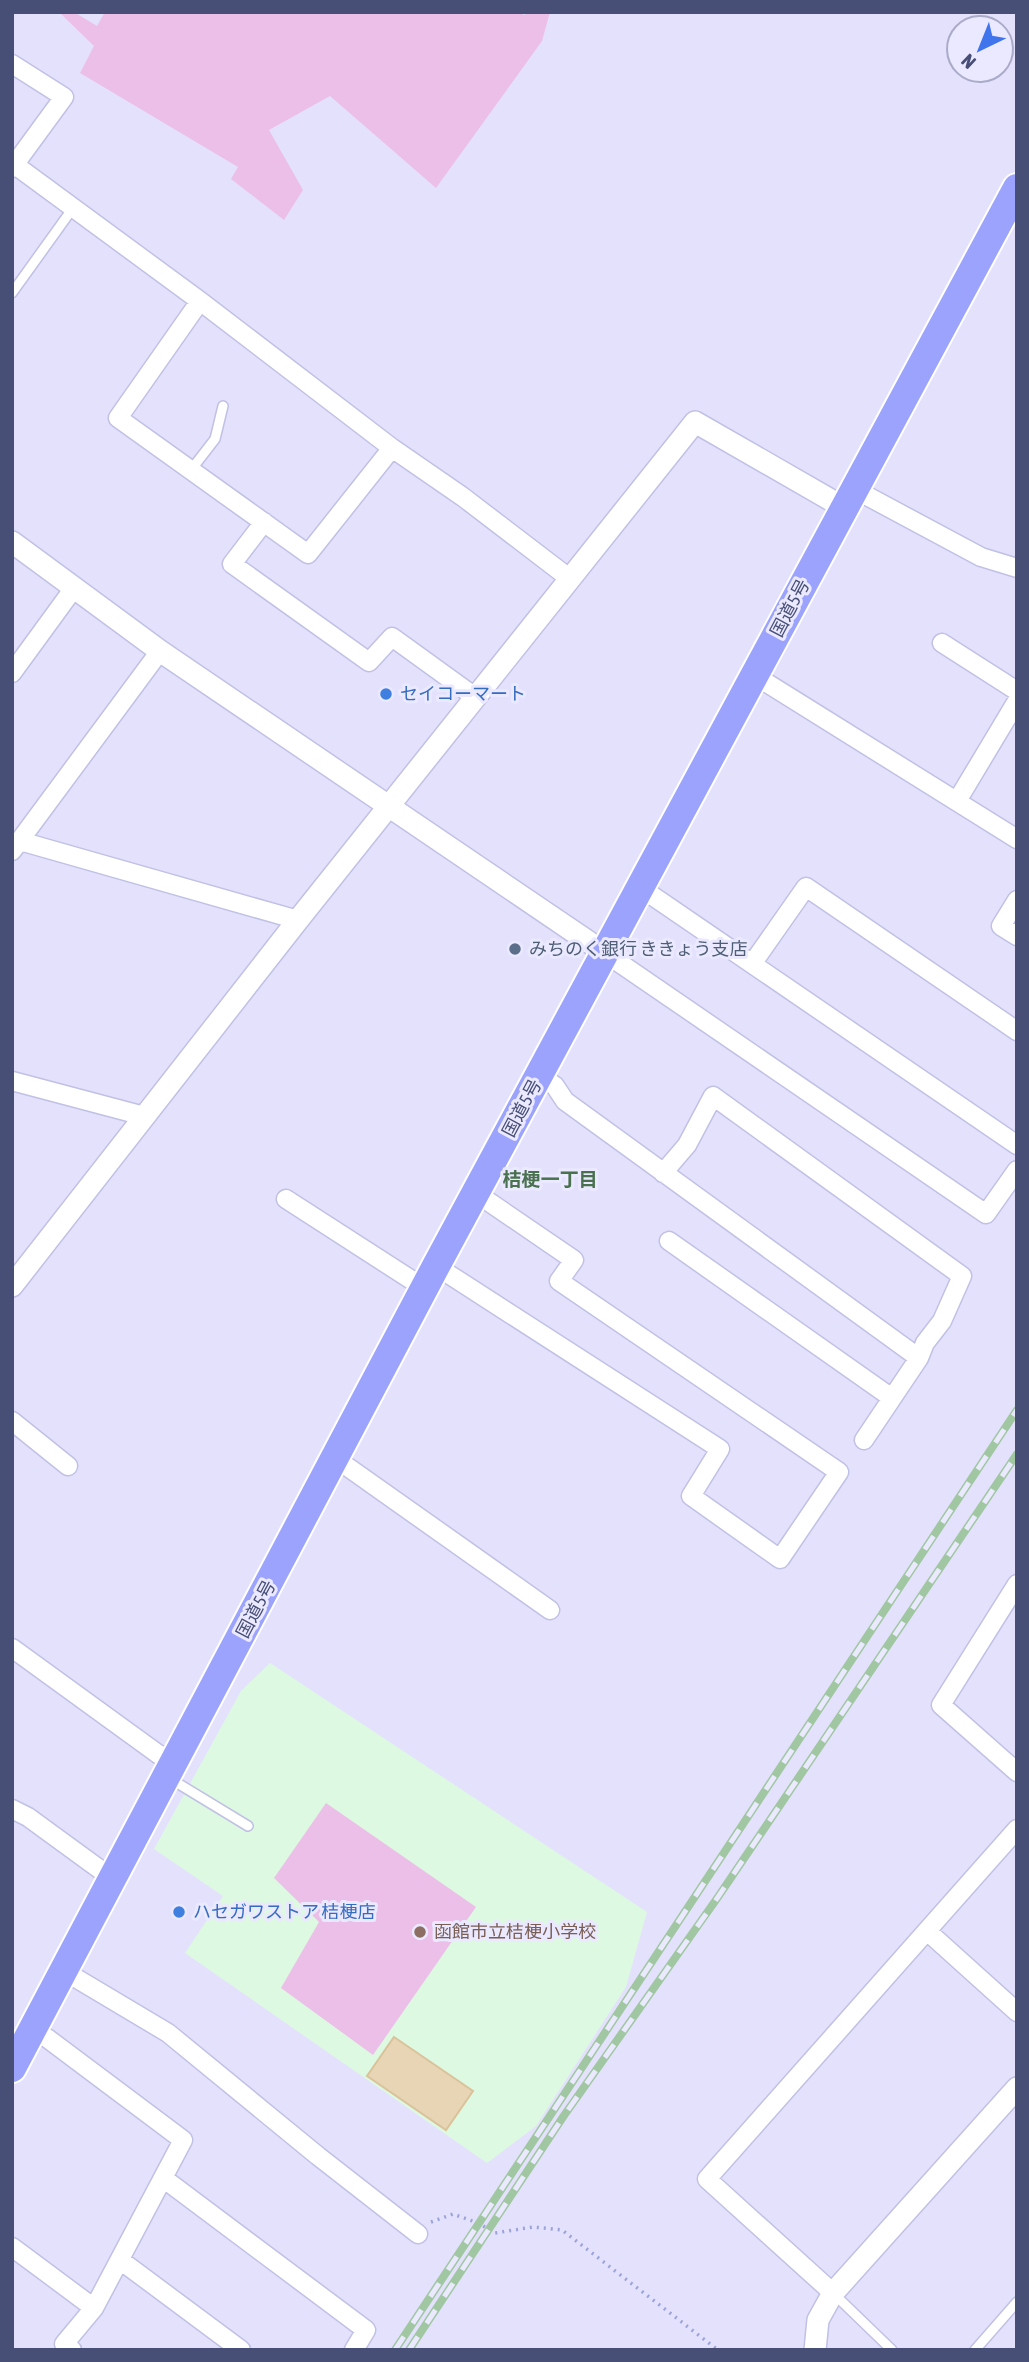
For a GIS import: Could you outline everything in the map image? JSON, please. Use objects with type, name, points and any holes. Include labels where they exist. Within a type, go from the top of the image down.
[{"type":"highway","name":"国道5号","points":[[12,2068],[430,1277],[1017,188]]},
{"type":"street","points":[[12,64],[64,97],[13,167],[200,300],[391,448],[463,497],[569,578]]},
{"type":"street","points":[[200,300],[118,418],[308,554],[391,448]]},
{"type":"street","points":[[12,1286],[298,920],[695,422],[849,497],[869,497],[981,557],[1017,568]]},
{"type":"street","points":[[264,522],[232,564],[369,662],[392,637],[475,697]]},
{"type":"street","points":[[12,542],[160,652],[986,1214],[1017,1170]]},
{"type":"street","points":[[12,673],[74,588]]},
{"type":"street","points":[[942,643],[1017,691]]},
{"type":"street","points":[[160,652],[16,846],[298,920]]},
{"type":"street","points":[[754,675],[1017,839]]},
{"type":"street","points":[[957,801],[1017,701]]},
{"type":"street","points":[[752,964],[806,887],[1017,1031]]},
{"type":"street","points":[[641,888],[1017,1145]]},
{"type":"street","points":[[1017,900],[1001,926],[1017,936]]},
{"type":"street","points":[[540,1075],[555,1086],[565,1101],[919,1358]]},
{"type":"street","points":[[12,1081],[144,1116]]},
{"type":"street","points":[[663,1173],[687,1145],[713,1096],[962,1276],[942,1321],[925,1343],[919,1358],[864,1440]]},
{"type":"street","points":[[286,1199],[430,1277],[720,1449],[691,1496],[780,1559],[839,1472],[559,1281],[573,1260],[476,1193]]},
{"type":"street","points":[[670,1241],[892,1398]]},
{"type":"street","points":[[12,1422],[68,1466]]},
{"type":"street","points":[[335,1458],[550,1610]]},
{"type":"street","points":[[1017,1584],[941,1705],[1017,1772]]},
{"type":"street","points":[[12,1648],[158,1754],[171,1770]]},
{"type":"street","points":[[12,1809],[28,1816],[113,1878]]},
{"type":"street","points":[[833,2293],[707,2179],[1017,1829]]},
{"type":"street","points":[[927,1931],[1017,2012]]},
{"type":"street","points":[[64,1971],[168,2033],[318,2157],[418,2234]]},
{"type":"street","points":[[33,2030],[183,2140],[94,2308],[64,2344],[72,2350]]},
{"type":"street","points":[[815,2350],[818,2320],[833,2293],[1017,2088]]},
{"type":"street","points":[[163,2178],[366,2330],[354,2350]]},
{"type":"street","points":[[12,2247],[94,2308]]},
{"type":"street","points":[[120,2260],[241,2350]]},
{"type":"lane","points":[[12,293],[73,208]]},
{"type":"lane","points":[[191,470],[215,439],[223,406]]},
{"type":"lane","points":[[171,1770],[248,1826]]},
{"type":"lane","points":[[833,2293],[892,2350]]},
{"type":"lane","points":[[975,2350],[1017,2302]]},
{"type":"path","points":[[418,2234],[427,2223],[453,2214],[478,2223],[495,2234],[533,2227],[562,2230],[718,2350]]},
{"type":"shaded area","points":[[59,12],[74,12],[97,26],[105,12],[516,12],[525,15],[527,12],[550,12],[542,41],[436,188],[330,96],[269,130],[303,190],[284,220],[231,179],[238,167],[80,73],[94,46]]},
{"type":"shaded area","name":"函館市立桔梗小学校","points":[[270,1663],[647,1912],[626,1987],[536,2126],[487,2163],[185,1953],[223,1896],[154,1849],[241,1691]]},
{"type":"shaded area","points":[[326,1803],[476,1907],[373,2055],[281,1988],[319,1922],[274,1878]]},
{"type":"shaded area","points":[[394,2037],[473,2091],[446,2130],[367,2076]]},
{"type":"railway","points":[[395,2350],[1017,1410]]},
{"type":"railway","points":[[409,2350],[563,2117],[718,1897],[1017,1454]]},
{"type":"place","name":"セイコーマート","points":[[386,694]]},
{"type":"place","name":"みちのく銀行 ききょう支店","points":[[515,949]]},
{"type":"place","name":"ハセガワストア 桔梗店","points":[[179,1912]]},
{"type":"place","name":"函館市立桔梗小学校","points":[[420,1932]]},
{"type":"district","name":"桔梗一丁目","points":[[550,1179]]}]
